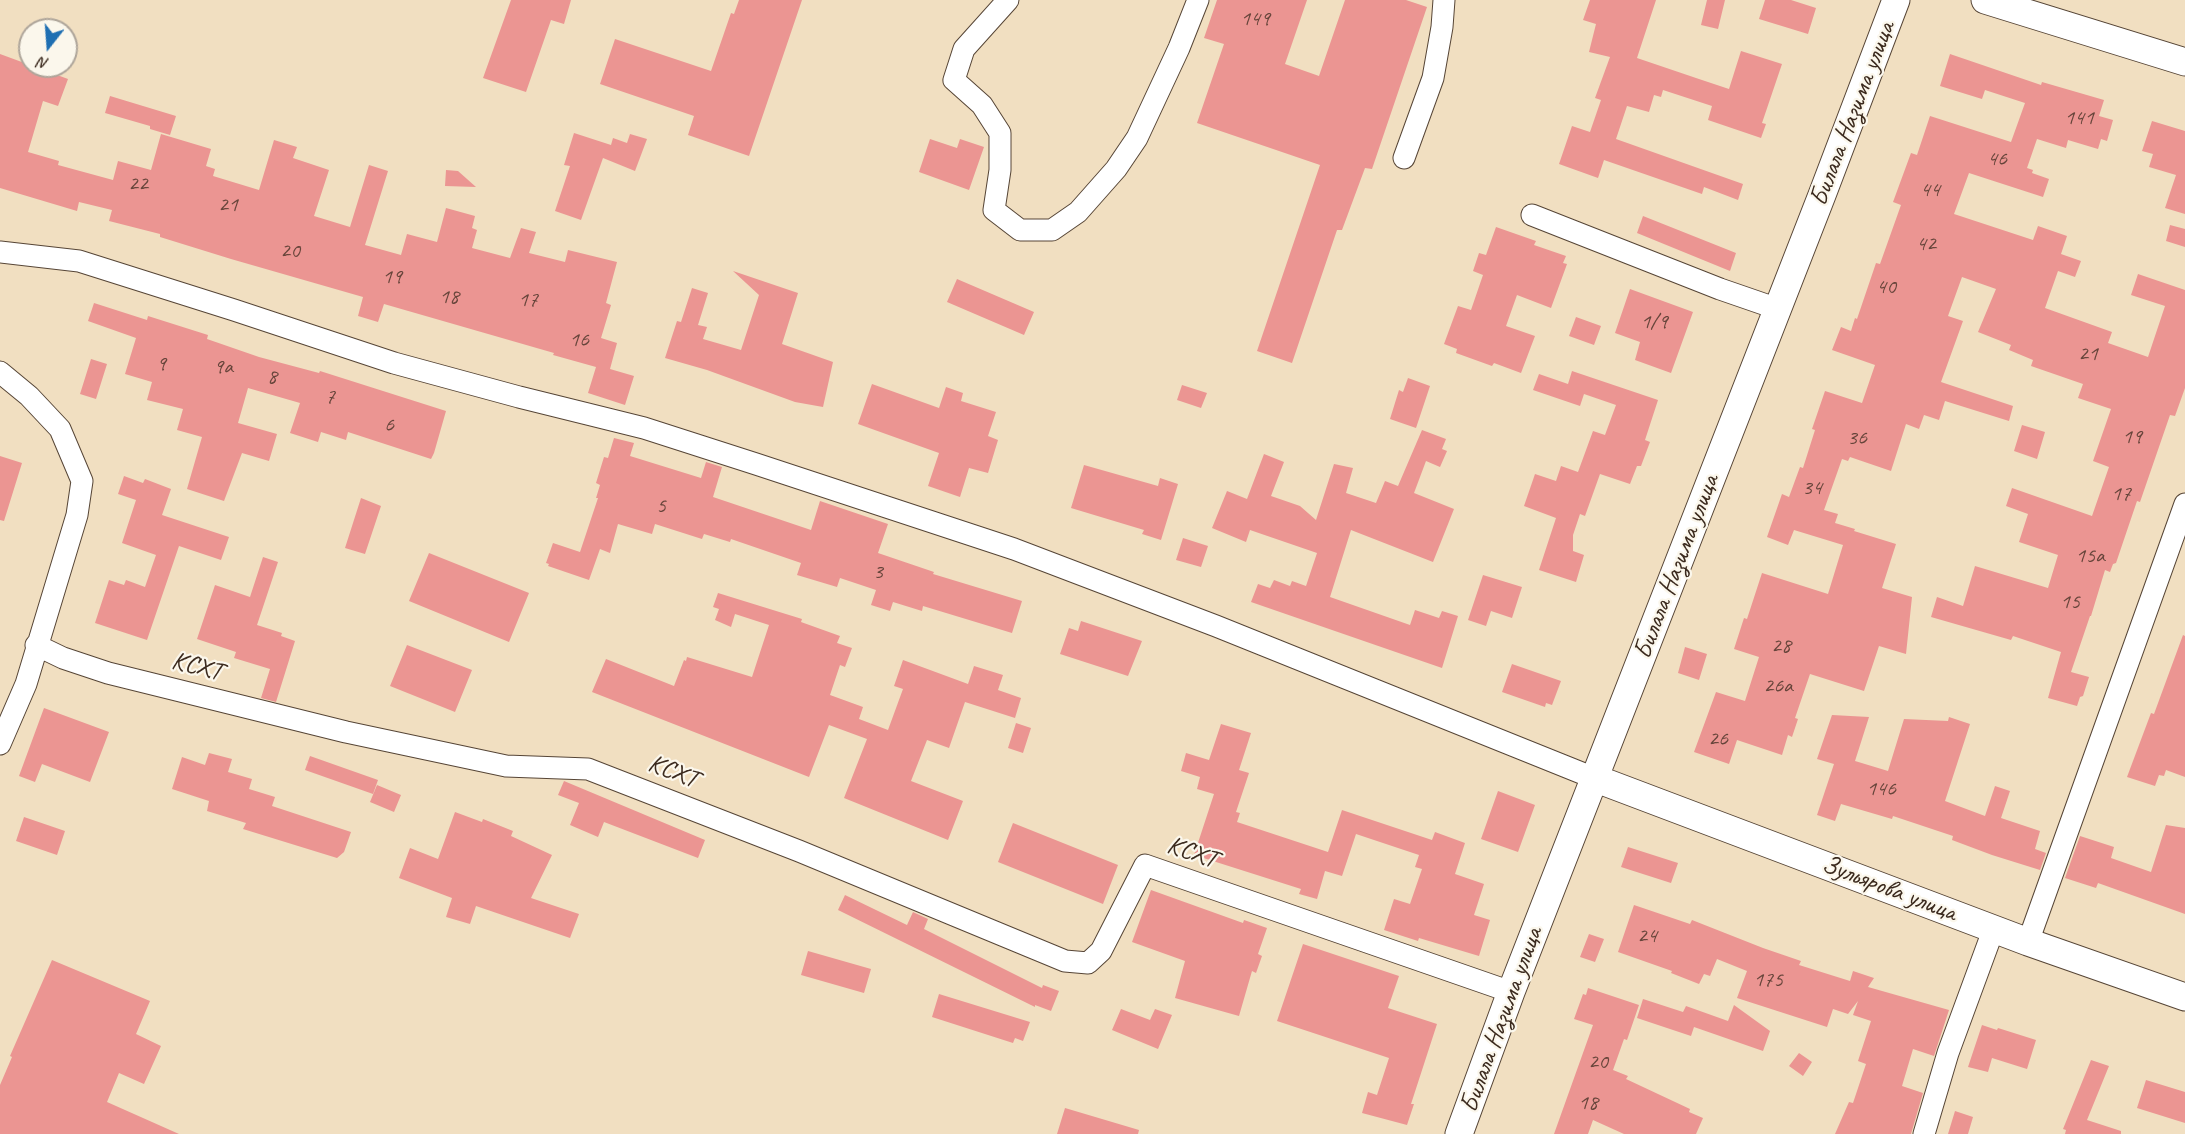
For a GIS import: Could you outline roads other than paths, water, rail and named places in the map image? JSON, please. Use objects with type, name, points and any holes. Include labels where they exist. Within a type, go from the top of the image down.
[{"type":"street","points":[[1008,0],[964,49],[954,80],[982,105],[1000,133],[1000,170],[994,210],[1020,230],[1052,230],[1078,212],[1116,169],[1137,138],[1179,48],[1198,0]]},
{"type":"street","points":[[1404,158],[1433,78],[1444,0]]},
{"type":"street","name":"Билала Назима улица","points":[[1459,1134],[1511,992],[1896,0]]},
{"type":"street","points":[[1985,0],[2185,62]]},
{"type":"street","points":[[1532,215],[1720,289],[1778,309]]},
{"type":"street","points":[[0,252],[79,261],[394,363],[644,428],[1014,549],[1216,626],[1594,778]]},
{"type":"street","points":[[0,372],[28,396],[60,429],[82,481],[77,515],[26,684],[0,744]]},
{"type":"street","points":[[2028,942],[2185,504]]},
{"type":"street","name":"КСХТ","points":[[36,645],[63,658],[108,672],[346,732],[506,766],[588,769],[788,846],[1065,961],[1088,963],[1101,951],[1145,865],[1511,992]]},
{"type":"street","name":"Зульярова улица","points":[[1594,778],[2028,942],[2185,997]]},
{"type":"street","points":[[1923,1134],[1948,1053],[1994,928]]}]
